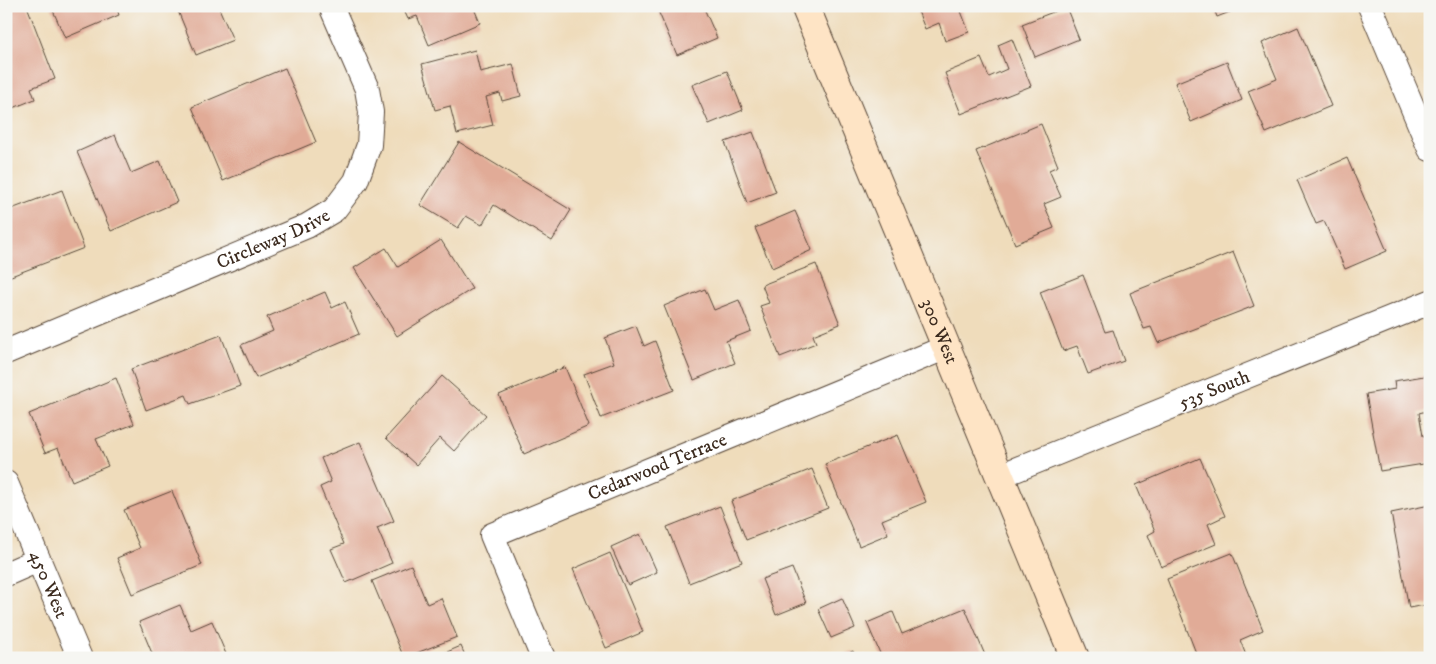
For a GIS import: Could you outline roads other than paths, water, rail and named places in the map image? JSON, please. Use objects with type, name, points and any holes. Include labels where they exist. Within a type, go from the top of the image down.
[{"type":"street","name":"Circleway Drive","points":[[6,352],[307,226],[334,210],[356,181],[369,145],[371,112],[367,89],[331,6]]},
{"type":"street","name":"300 West","points":[[806,6],[1076,658]]},
{"type":"street","points":[[1370,6],[1430,149]]},
{"type":"street","name":"535 South","points":[[1000,476],[1430,302]]},
{"type":"street","name":"Cedarwood Terrace","points":[[543,658],[492,535],[947,347]]},
{"type":"street","name":"450 West","points":[[6,483],[80,658]]},
{"type":"street","points":[[6,574],[38,560]]}]
